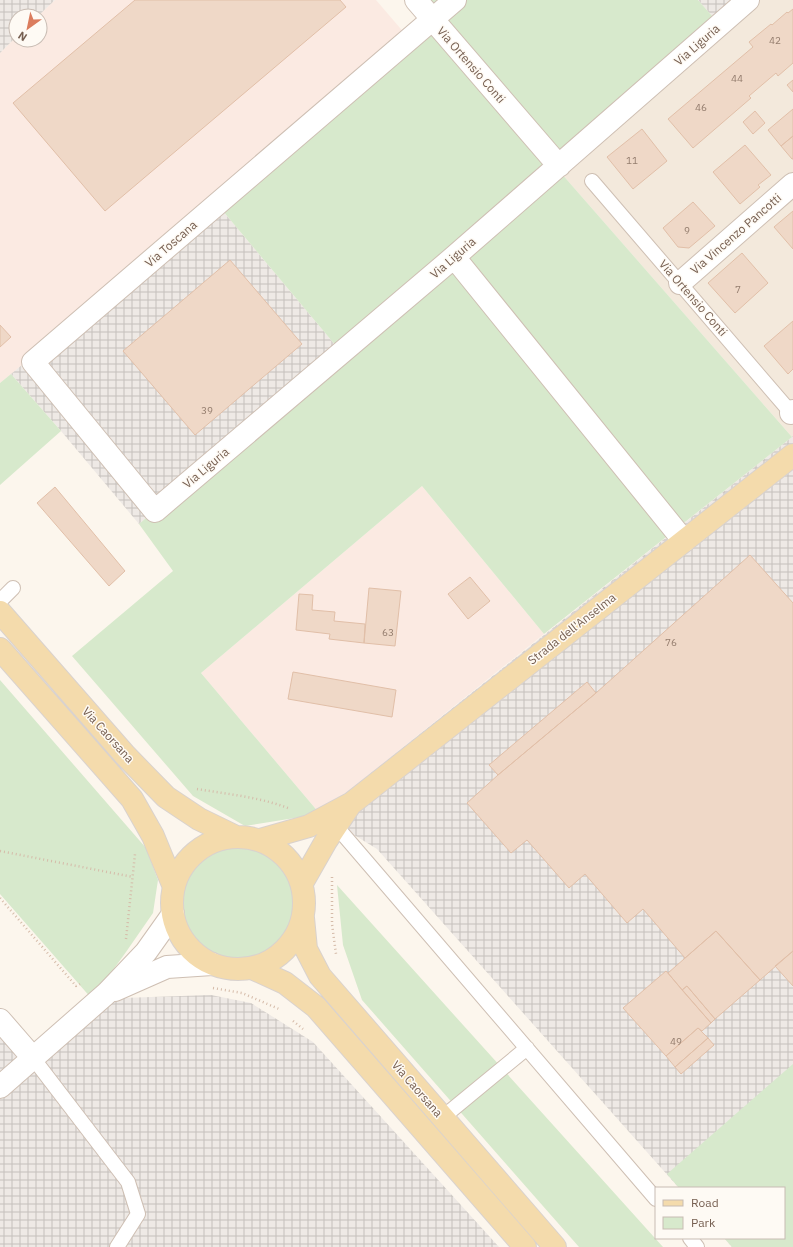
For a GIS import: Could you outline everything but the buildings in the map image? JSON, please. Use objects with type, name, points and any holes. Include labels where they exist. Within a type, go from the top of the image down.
[{"type":"main road","name":"Strada dell'Anselma","points":[[260,840],[309,826],[352,803],[793,455]]},
{"type":"main road","name":"Via Caorsana","points":[[0,612],[125,755],[166,798],[199,819],[234,836]]},
{"type":"main road","name":"Via Caorsana","points":[[0,649],[132,799],[153,836],[174,886]]},
{"type":"main road","name":"Strada dell'Anselma","points":[[302,883],[336,826],[352,803]]},
{"type":"main road","points":[[234,836],[247,836],[260,840],[278,849],[292,864],[302,883],[305,900],[303,918],[296,936],[285,950],[269,962],[252,968],[232,969],[212,964],[194,952],[180,935],[173,914],[172,900],[174,886],[182,867],[195,851],[214,840],[234,836]]},
{"type":"main road","name":"Via Caorsana","points":[[303,918],[306,949],[320,976],[555,1247]]},
{"type":"main road","name":"Via Caorsana","points":[[252,968],[285,983],[316,1008],[525,1247]]},
{"type":"street","name":"Via Ortensio Conti","points":[[416,0],[559,166]]},
{"type":"street","name":"Via Toscana","points":[[155,511],[33,362],[455,0]]},
{"type":"street","name":"Via Liguria","points":[[155,511],[454,257],[748,0]]},
{"type":"street","name":"Via Vincenzo Pancotti","points":[[680,283],[793,184]]},
{"type":"street","points":[[454,257],[684,541]]},
{"type":"street","points":[[0,1087],[107,994],[146,952],[173,914]]},
{"type":"street","points":[[107,994],[167,967],[212,964]]},
{"type":"street","points":[[0,1020],[33,1058]]},
{"type":"lane","name":"Via Ortensio Conti","points":[[592,182],[792,413]]},
{"type":"lane","points":[[0,601],[13,588]]},
{"type":"lane","points":[[336,826],[655,1198]]},
{"type":"lane","points":[[442,1118],[526,1048]]},
{"type":"lane","points":[[33,1058],[128,1182],[138,1214],[116,1247]]},
{"type":"lane","points":[[691,1239],[698,1247]]},
{"type":"path","points":[[123,944],[126,939],[136,841],[148,827]]},
{"type":"path","points":[[0,851],[133,877]]},
{"type":"path","points":[[0,898],[76,986],[82,983]]},
{"type":"path","points":[[211,987],[242,993],[281,1010]]},
{"type":"path","points":[[293,1020],[304,1031]]},
{"type":"shaded area","points":[[0,0],[55,0],[46,8],[8,8],[8,45],[0,53]]},
{"type":"shaded area","points":[[55,0],[376,0],[406,35],[130,277],[0,383],[0,53],[8,45],[8,48],[48,48],[48,8],[46,8]]},
{"type":"shaded area","points":[[698,0],[748,0],[720,25]]},
{"type":"shaded area","points":[[748,0],[793,0],[792,437],[554,165]]},
{"type":"shaded area","points":[[217,204],[342,353],[139,524],[11,374]]},
{"type":"shaded area","points":[[793,436],[793,1247],[732,1247],[725,1239],[785,1239],[785,1187],[678,1187],[377,849],[320,814]]},
{"type":"shaded area","points":[[422,486],[544,634],[320,814],[201,673]]},
{"type":"shaded area","points":[[211,995],[251,1003],[313,1042],[499,1247],[0,1247],[0,1037],[31,1047],[92,999]]},
{"type":"green space","points":[[420,0],[698,0],[720,25],[554,165],[792,437],[544,634],[422,486],[201,673],[320,814],[245,826],[193,796],[72,656],[173,571],[139,524],[342,353],[217,204],[434,17]]},
{"type":"green space","points":[[11,374],[61,431],[0,485],[0,383]]},
{"type":"green space","points":[[0,680],[146,848],[158,880],[153,913],[92,999],[0,894]]},
{"type":"green space","points":[[237,845],[259,849],[269,854],[278,862],[286,871],[291,881],[295,903],[291,925],[286,935],[278,944],[269,952],[259,957],[237,961],[215,957],[205,952],[196,944],[188,935],[183,925],[179,903],[183,881],[188,871],[196,862],[205,854],[215,849]]},
{"type":"green space","points":[[337,885],[663,1247],[579,1247],[362,1000],[343,945]]},
{"type":"green space","points":[[793,1064],[793,1247],[732,1247],[725,1239],[785,1239],[785,1187],[678,1187],[667,1174]]}]
